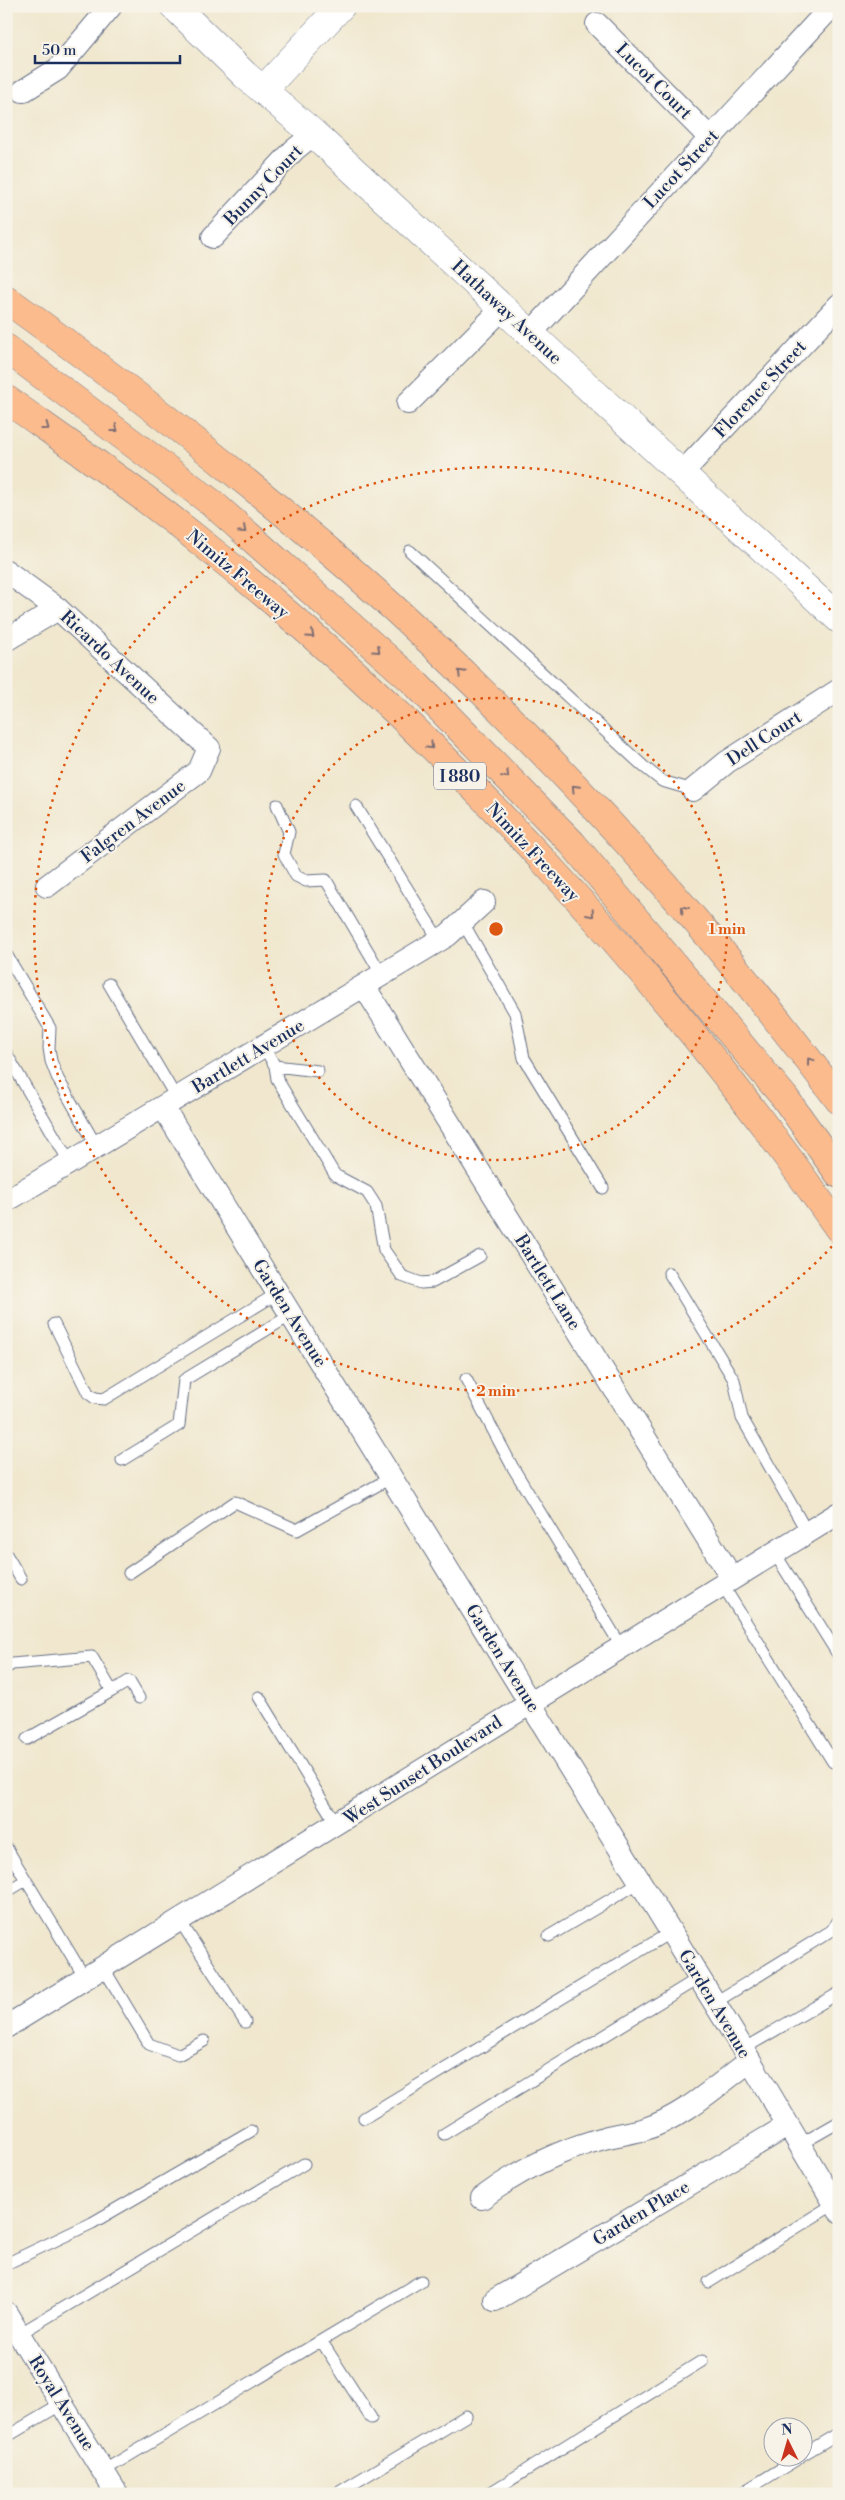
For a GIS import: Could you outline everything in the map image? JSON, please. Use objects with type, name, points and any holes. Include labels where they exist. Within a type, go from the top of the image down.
[{"type":"highway","points":[[6,299],[150,406],[258,491],[352,571],[448,660],[536,747],[630,848],[797,1044],[839,1100]]},
{"type":"highway","name":"I 880","points":[[6,348],[212,503],[413,681],[572,843],[785,1098],[839,1174]]},
{"type":"highway","name":"Nimitz Freeway","points":[[6,398],[202,543],[298,624],[393,710],[478,794],[572,892],[651,984],[735,1087],[839,1229]]},
{"type":"street","points":[[23,91],[58,69],[111,6]]},
{"type":"street","name":"Hathaway Avenue","points":[[174,6],[263,90],[314,134],[531,333],[839,619]]},
{"type":"street","points":[[263,90],[341,6]]},
{"type":"street","name":"Lucot Street","points":[[531,333],[832,6]]},
{"type":"street","name":"Lucot Court","points":[[597,24],[710,138]]},
{"type":"street","name":"Bunny Court","points":[[213,237],[294,150],[314,134]]},
{"type":"street","name":"Florence Street","points":[[681,474],[839,305]]},
{"type":"street","points":[[408,404],[503,308]]},
{"type":"street","name":"Ricardo Avenue","points":[[6,571],[58,609],[210,748]]},
{"type":"street","points":[[6,640],[58,609]]},
{"type":"street","name":"Dell Court","points":[[693,790],[727,762],[839,690]]},
{"type":"street","name":"Falgren Avenue","points":[[47,886],[199,771],[210,748]]},
{"type":"street","name":"Bartlett Avenue","points":[[6,1201],[439,940],[484,902]]},
{"type":"street","name":"Bartlett Lane","points":[[373,981],[727,1581]]},
{"type":"street","name":"Garden Avenue","points":[[170,1103],[291,1315],[700,1978],[837,2208]]},
{"type":"street","name":"West Sunset Boulevard","points":[[6,2027],[337,1825],[529,1702],[839,1513]]},
{"type":"street","points":[[482,2198],[508,2178],[538,2164],[603,2138],[646,2128],[685,2110],[746,2055]]},
{"type":"street","name":"Garden Place","points":[[496,2300],[787,2126]]},
{"type":"street","name":"Royal Avenue","points":[[6,2313],[117,2494]]},
{"type":"lane","points":[[410,551],[643,766],[662,782],[693,790]]},
{"type":"lane","points":[[277,805],[290,832],[284,854],[292,871],[296,876],[306,880],[326,880],[373,981]]},
{"type":"lane","points":[[356,806],[439,940]]},
{"type":"lane","points":[[462,921],[516,1013],[524,1058],[604,1188]]},
{"type":"lane","points":[[6,954],[50,1028],[49,1048],[51,1061],[58,1079],[97,1147]]},
{"type":"lane","points":[[109,984],[170,1103]]},
{"type":"lane","points":[[264,1047],[275,1066],[276,1079],[335,1175],[366,1192],[376,1206],[384,1250],[402,1276],[421,1283],[433,1282],[480,1256]]},
{"type":"lane","points":[[6,1053],[70,1163]]},
{"type":"lane","points":[[275,1066],[318,1071]]},
{"type":"lane","points":[[669,1273],[734,1380],[742,1418],[807,1532]]},
{"type":"lane","points":[[54,1324],[88,1393],[95,1398],[104,1399],[278,1293]]},
{"type":"lane","points":[[122,1460],[179,1425],[184,1380],[291,1315]]},
{"type":"lane","points":[[466,1379],[512,1466],[570,1565],[621,1646]]},
{"type":"lane","points":[[129,1574],[235,1502],[297,1530],[392,1477]]},
{"type":"lane","points":[[774,1552],[839,1656]]},
{"type":"lane","points":[[6,1554],[21,1579]]},
{"type":"lane","points":[[727,1581],[833,1762]]},
{"type":"lane","points":[[6,1668],[12,1664],[92,1657],[112,1690]]},
{"type":"lane","points":[[27,1739],[129,1681],[139,1698]]},
{"type":"lane","points":[[260,1697],[337,1825]]},
{"type":"lane","points":[[6,1847],[26,1880],[149,2044],[178,2055],[204,2040]]},
{"type":"lane","points":[[6,1892],[26,1880]]},
{"type":"lane","points":[[549,1936],[640,1882]]},
{"type":"lane","points":[[714,2003],[832,1931],[839,1920]]},
{"type":"lane","points":[[180,1921],[245,2022]]},
{"type":"lane","points":[[364,2118],[671,1932]]},
{"type":"lane","points":[[444,2134],[700,1978]]},
{"type":"lane","points":[[746,2055],[839,1993]]},
{"type":"lane","points":[[799,2145],[839,2122]]},
{"type":"lane","points":[[6,2264],[92,2223],[251,2131]]},
{"type":"lane","points":[[19,2334],[304,2164]]},
{"type":"lane","points":[[709,2282],[837,2208]]},
{"type":"lane","points":[[104,2471],[421,2281]]},
{"type":"lane","points":[[322,2342],[371,2418]]},
{"type":"lane","points":[[488,2494],[702,2362]]},
{"type":"lane","points":[[6,2437],[62,2404]]},
{"type":"lane","points":[[336,2494],[466,2416]]},
{"type":"lane","points":[[812,2449],[839,2433]]},
{"type":"lane","points":[[740,2494],[783,2468]]}]
